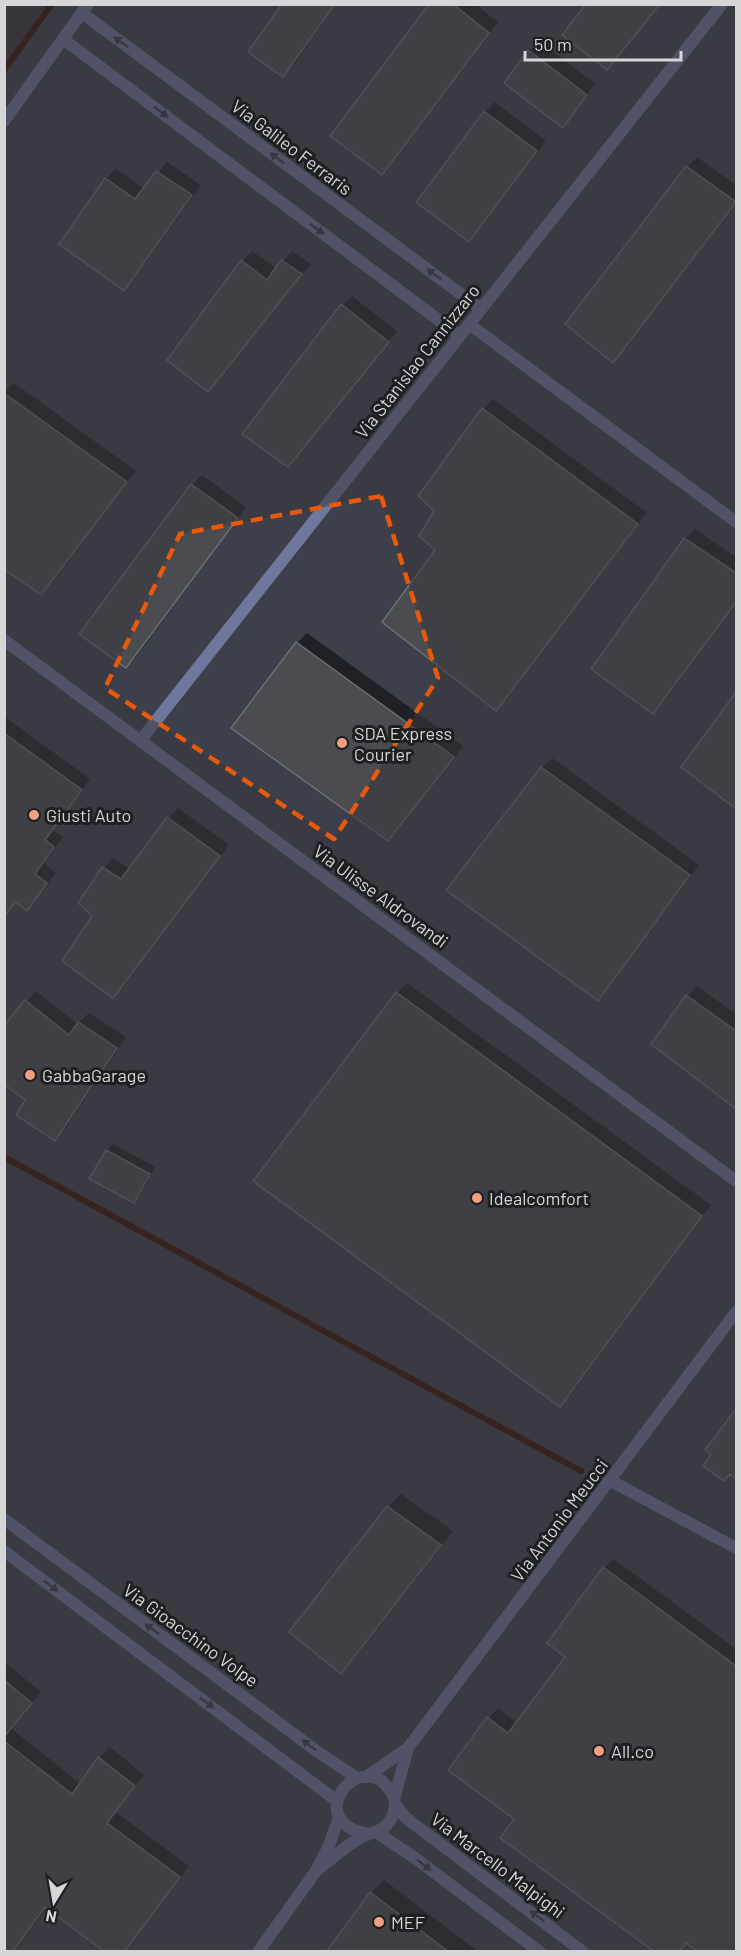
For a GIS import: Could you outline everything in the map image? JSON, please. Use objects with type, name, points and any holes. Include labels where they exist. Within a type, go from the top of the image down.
[{"type":"street","name":"Via Stanislao Cannizzaro","points":[[140,741],[722,4]]},
{"type":"street","name":"Via Galileo Ferraris","points":[[85,9],[481,309]]},
{"type":"street","points":[[4,120],[85,9]]},
{"type":"street","points":[[63,39],[460,336]]},
{"type":"street","points":[[469,324],[736,522]]},
{"type":"street","name":"Via Ulisse Aldrovandi","points":[[4,640],[736,1181]]},
{"type":"street","name":"Via Antonio Meucci","points":[[258,1952],[316,1871],[329,1846],[339,1817],[337,1801],[342,1789],[351,1780],[361,1777],[408,1748],[736,1312]]},
{"type":"street","points":[[611,1481],[736,1548]]},
{"type":"street","name":"Via Gioacchino Volpe","points":[[4,1519],[318,1752],[361,1777]]},
{"type":"street","points":[[4,1551],[337,1801]]},
{"type":"street","name":"Via Antonio Meucci","points":[[316,1871],[388,1824],[394,1811],[394,1801],[408,1748]]},
{"type":"street","points":[[361,1777],[375,1778],[384,1782],[394,1801]]},
{"type":"street","name":"Via Marcello Malpighi","points":[[394,1801],[414,1824],[584,1952]]},
{"type":"street","points":[[339,1817],[354,1831],[372,1833],[415,1858],[540,1952]]},
{"type":"highlighted area","points":[[381,496],[438,678],[334,839],[105,688],[180,534]]},
{"type":"shaded area","points":[[48,5],[736,5],[736,1951],[5,1952],[5,66]]},
{"type":"building","points":[[282,4],[335,4],[283,77],[248,52]]},
{"type":"building","points":[[429,4],[453,4],[489,33],[382,175],[330,136]]},
{"type":"building","points":[[586,4],[660,4],[607,70],[562,35]]},
{"type":"building","points":[[528,50],[587,95],[563,128],[504,83]]},
{"type":"building","points":[[484,111],[537,151],[469,242],[416,202]]},
{"type":"building","points":[[686,166],[736,202],[613,363],[565,324]]},
{"type":"building","points":[[156,171],[192,195],[124,291],[59,244],[105,178],[135,199]]},
{"type":"building","points":[[241,260],[267,280],[281,260],[302,274],[208,392],[167,360]]},
{"type":"building","points":[[341,304],[389,342],[288,467],[242,434]]},
{"type":"building","points":[[4,393],[127,482],[41,595],[4,569]]},
{"type":"building","points":[[482,408],[638,524],[496,711],[382,622],[435,550],[419,536],[434,511],[418,496]]},
{"type":"building","points":[[191,484],[238,518],[126,668],[79,634]]},
{"type":"building","points":[[684,538],[736,573],[736,602],[653,714],[591,669]]},
{"type":"building","name":"SDA Express Courier","points":[[296,642],[454,757],[388,841],[231,728]]},
{"type":"building","points":[[736,692],[736,809],[681,767]]},
{"type":"building","name":"Giusti Auto","points":[[4,733],[82,790],[45,840],[54,847],[35,874],[47,883],[27,911],[15,902],[4,917]]},
{"type":"building","points":[[541,767],[690,875],[598,1001],[446,890]]},
{"type":"building","points":[[167,817],[220,856],[113,998],[62,961],[92,916],[78,903],[102,867],[121,879]]},
{"type":"building","name":"Idealcomfort","points":[[396,992],[702,1216],[560,1407],[253,1181]]},
{"type":"building","points":[[686,995],[736,1031],[736,1109],[651,1044]]},
{"type":"building","points":[[25,1000],[69,1035],[78,1022],[117,1048],[55,1141],[16,1115],[25,1100],[4,1084],[4,1025]]},
{"type":"building","points":[[106,1150],[150,1174],[134,1203],[89,1179]]},
{"type":"building","points":[[736,1409],[736,1479],[730,1474],[724,1481],[703,1466],[711,1455],[705,1450]]},
{"type":"building","points":[[387,1506],[441,1545],[341,1674],[289,1632]]},
{"type":"building","name":"All.co","points":[[603,1567],[736,1666],[736,1952],[698,1952],[686,1943],[679,1952],[655,1952],[500,1838],[514,1819],[448,1770],[487,1717],[508,1733],[565,1657],[547,1643]]},
{"type":"building","points":[[4,1680],[32,1703],[4,1737]]},
{"type":"building","points":[[4,1741],[72,1794],[98,1757],[135,1786],[107,1823],[180,1877],[124,1952],[105,1952],[45,1907],[12,1952],[4,1952]]},
{"type":"building","name":"MEF","points":[[370,1892],[449,1952],[326,1952]]},
{"type":"waterway","points":[[4,70],[52,4]]},
{"type":"waterway","points":[[4,1157],[581,1471]]},
{"type":"place","name":"SDA Express Courier","points":[[342,743]]},
{"type":"place","name":"Giusti Auto","points":[[34,815]]},
{"type":"place","name":"GabbaGarage","points":[[30,1075]]},
{"type":"place","name":"Idealcomfort","points":[[477,1198]]},
{"type":"place","name":"All.co","points":[[599,1751]]},
{"type":"place","name":"MEF","points":[[379,1922]]}]
